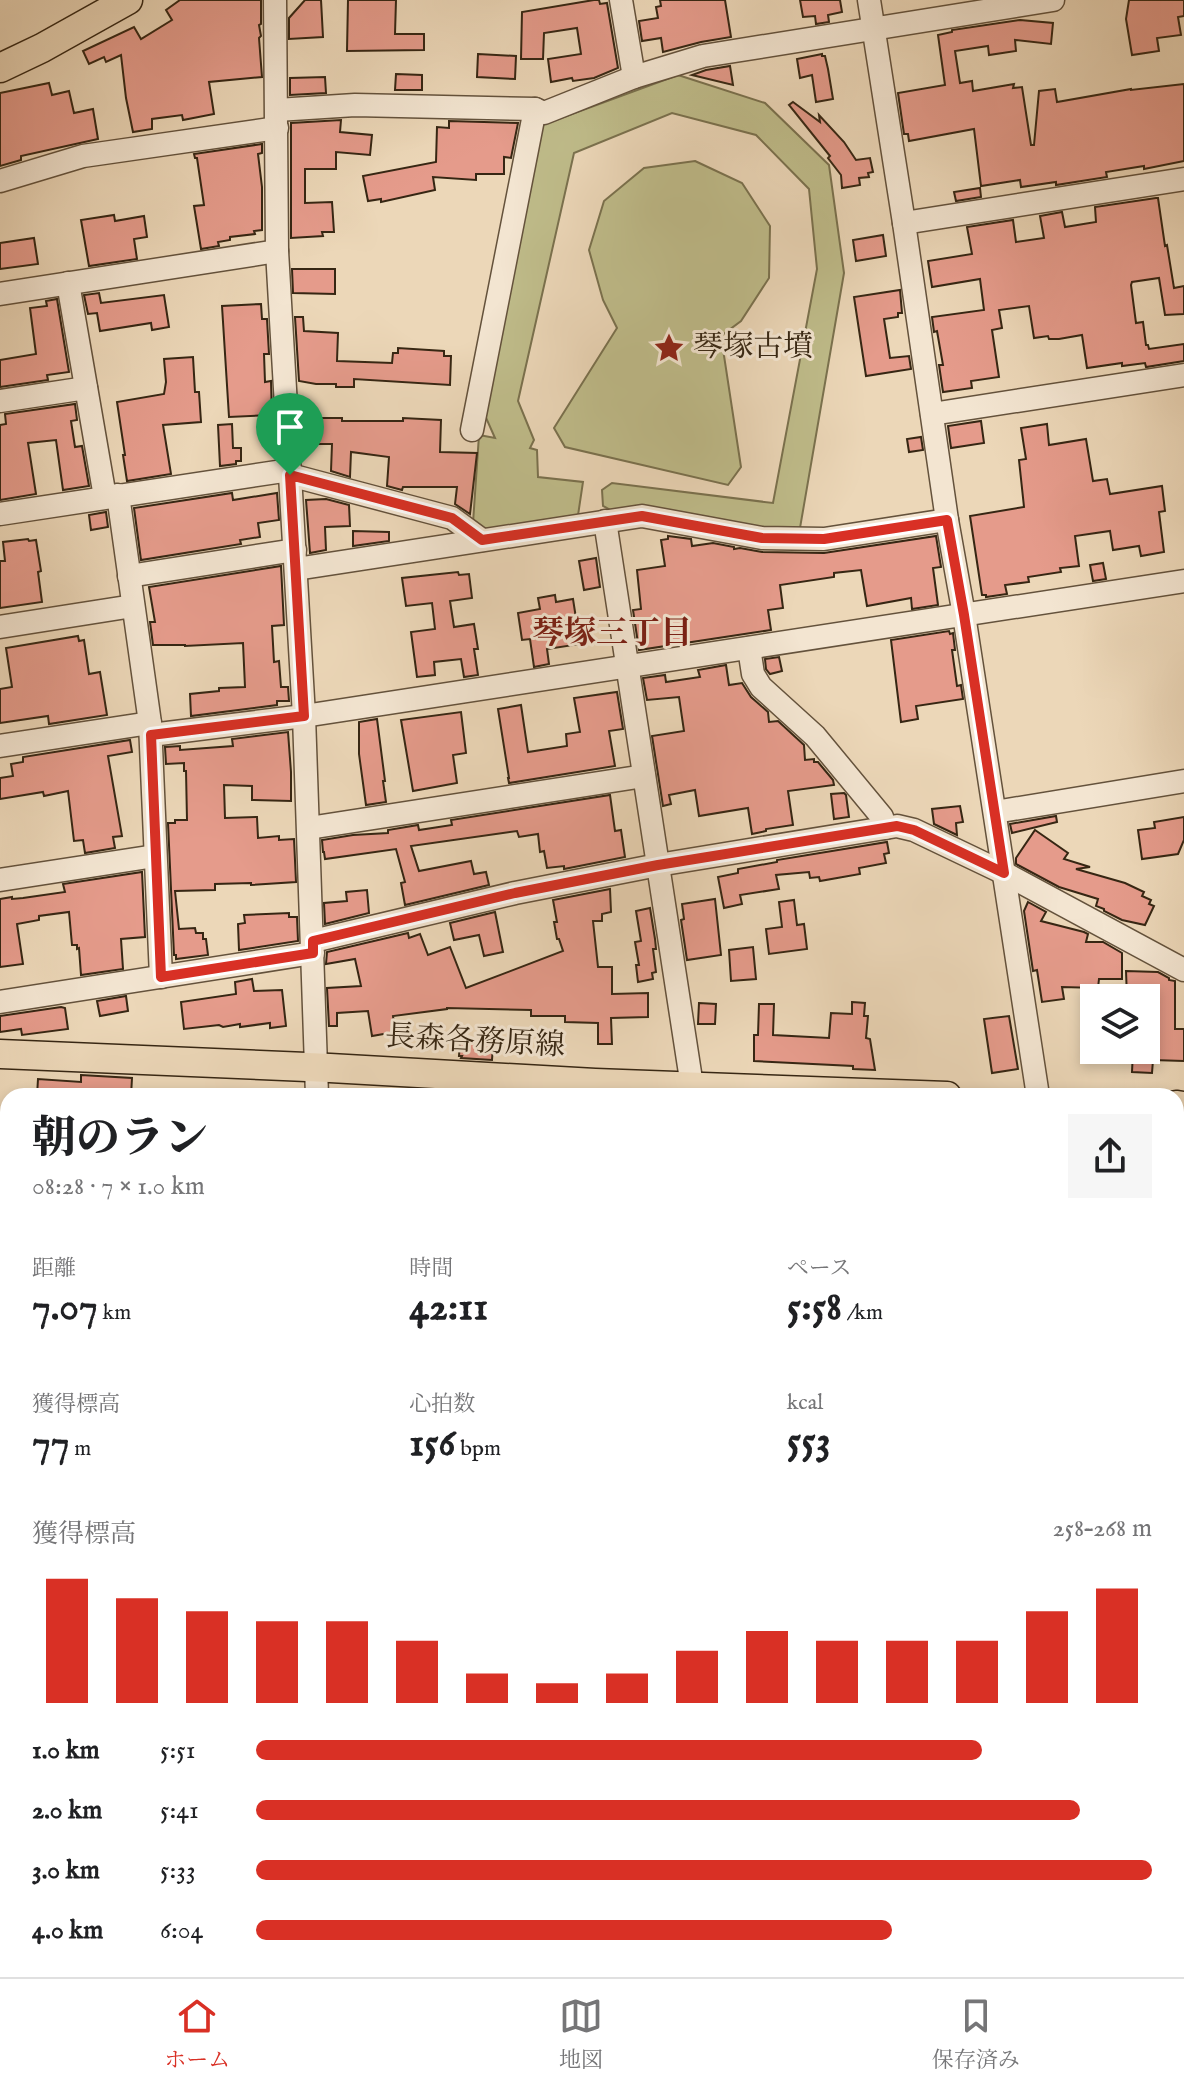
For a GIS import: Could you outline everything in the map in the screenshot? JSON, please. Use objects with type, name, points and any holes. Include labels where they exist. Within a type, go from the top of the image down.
[{"type":"main road","points":[[0,68],[128,0]]},
{"type":"main road","name":"長森各務原線","points":[[0,1054],[719,1088]]},
{"type":"street","points":[[621,0],[634,77]]},
{"type":"street","points":[[869,0],[1037,1088]]},
{"type":"street","points":[[0,181],[83,156],[355,105],[535,109],[544,113],[634,77],[703,56],[1053,0]]},
{"type":"street","points":[[281,2],[277,251],[304,716],[317,1088]]},
{"type":"street","points":[[472,430],[535,109]]},
{"type":"street","points":[[904,223],[1184,179]]},
{"type":"street","points":[[0,294],[277,251]]},
{"type":"street","points":[[68,283],[86,388],[129,576],[150,729],[161,977]]},
{"type":"street","points":[[932,414],[1184,375]]},
{"type":"street","points":[[0,401],[86,388]]},
{"type":"street","points":[[0,514],[290,472],[452,518],[482,540]]},
{"type":"street","points":[[129,576],[482,540],[642,516],[762,538],[824,539],[947,520]]},
{"type":"street","points":[[605,521],[692,1086]]},
{"type":"street","points":[[0,746],[304,716],[1184,581]]},
{"type":"street","points":[[0,627],[133,606]]},
{"type":"street","points":[[749,648],[753,674],[761,687],[815,736],[882,817],[885,828]]},
{"type":"street","points":[[309,828],[644,776]]},
{"type":"street","points":[[995,812],[1184,781]]},
{"type":"street","points":[[0,1002],[161,977],[313,947],[515,893],[658,865],[897,826],[914,830],[1004,873],[1184,970]]},
{"type":"street","points":[[0,880],[155,856]]},
{"type":"shaded area","points":[[678,75],[765,103],[829,165],[844,273],[800,528],[763,534],[616,513],[603,506],[602,490],[612,483],[773,503],[817,269],[809,189],[756,135],[672,113],[574,153],[518,401],[534,440],[530,448],[537,450],[538,477],[583,482],[577,522],[482,531],[473,523],[479,435],[495,438],[483,411],[542,125]]},
{"type":"shaded area","points":[[695,161],[742,183],[770,226],[769,278],[741,321],[721,336],[741,467],[728,485],[565,447],[554,428],[617,328],[603,300],[589,250],[604,201],[644,168]]},
{"type":"building","points":[[180,0],[261,0],[259,38],[262,77],[209,82],[214,114],[183,120],[182,115],[152,119],[152,129],[133,132],[121,55],[106,62],[104,57],[89,64],[83,51],[134,27],[141,39],[172,20],[166,10]]},
{"type":"building","points":[[305,0],[321,0],[323,37],[289,39],[289,18]]},
{"type":"building","points":[[348,0],[396,0],[395,34],[424,34],[424,50],[347,51]]},
{"type":"building","points":[[599,0],[600,4],[607,3],[618,68],[594,78],[551,82],[548,59],[581,54],[577,28],[544,33],[543,59],[521,59],[522,12]]},
{"type":"building","points":[[660,0],[725,0],[731,37],[663,52],[661,38],[642,41],[639,21],[658,18],[656,7],[661,6]]},
{"type":"building","points":[[800,0],[840,0],[842,12],[828,15],[829,22],[816,24],[815,16],[803,17]]},
{"type":"building","points":[[1129,0],[1184,0],[1184,16],[1178,17],[1181,35],[1157,38],[1159,51],[1132,55],[1126,19]]},
{"type":"building","points":[[1020,20],[1053,23],[1051,44],[1015,40],[1016,51],[989,55],[988,46],[955,51],[960,83],[972,81],[973,91],[1014,84],[1013,88],[1022,87],[1031,145],[1034,145],[1039,91],[1055,89],[1057,102],[1131,89],[1184,84],[1184,161],[1106,172],[1107,177],[1056,185],[1056,182],[1021,187],[1020,180],[981,186],[974,129],[909,141],[908,134],[904,134],[898,93],[945,85],[938,35]]},
{"type":"building","points":[[478,54],[516,56],[515,79],[477,77]]},
{"type":"building","points":[[825,56],[833,99],[816,102],[812,75],[800,78],[797,59]]},
{"type":"building","points":[[730,66],[733,85],[692,75],[706,70]]},
{"type":"building","points":[[396,74],[422,75],[422,90],[395,90]]},
{"type":"building","points":[[325,77],[326,93],[290,95],[290,78]]},
{"type":"building","points":[[49,83],[52,95],[69,91],[74,113],[93,109],[98,139],[21,156],[21,160],[0,166],[0,93]]},
{"type":"building","points":[[793,102],[820,122],[819,115],[856,160],[870,158],[873,172],[868,173],[869,177],[859,178],[860,185],[842,188],[841,175],[828,158],[830,156],[789,105]]},
{"type":"building","points":[[341,120],[340,132],[372,135],[370,155],[336,152],[336,169],[305,169],[305,203],[332,202],[334,232],[322,232],[323,236],[291,238],[291,123]]},
{"type":"building","points":[[449,121],[518,123],[511,158],[504,157],[504,174],[476,174],[476,180],[433,177],[435,190],[381,202],[381,199],[368,201],[363,176],[436,162],[437,127],[449,128]]},
{"type":"building","points":[[262,144],[262,153],[258,154],[262,230],[254,231],[255,234],[230,237],[230,240],[218,242],[219,246],[201,249],[194,206],[204,205],[194,154]]},
{"type":"building","points":[[980,188],[981,197],[956,201],[954,192]]},
{"type":"building","points":[[1158,198],[1174,288],[1184,286],[1184,314],[1165,315],[1159,278],[1132,282],[1136,323],[1143,322],[1149,349],[1184,344],[1184,361],[1146,367],[1145,363],[1122,366],[1122,363],[1087,368],[1082,335],[1059,339],[1049,339],[1048,336],[1034,338],[1029,306],[999,310],[1002,328],[992,330],[999,377],[971,381],[972,388],[943,392],[939,365],[943,365],[932,317],[984,310],[980,279],[932,287],[928,261],[972,254],[967,227],[1013,220],[1016,242],[1044,238],[1040,216],[1062,212],[1065,227],[1096,222],[1095,207]]},
{"type":"building","points":[[114,215],[115,221],[144,216],[147,237],[134,239],[137,259],[89,266],[81,220]]},
{"type":"building","points":[[883,235],[886,256],[856,261],[853,240]]},
{"type":"building","points":[[34,238],[38,264],[0,269],[0,243]]},
{"type":"building","points":[[292,269],[335,269],[335,294],[293,293]]},
{"type":"building","points":[[900,290],[902,313],[898,313],[898,317],[884,319],[890,358],[909,356],[911,369],[866,376],[854,297]]},
{"type":"building","points":[[99,293],[101,303],[164,295],[169,327],[152,330],[151,323],[100,331],[97,313],[88,314],[84,295]]},
{"type":"building","points":[[57,299],[69,372],[47,375],[48,380],[0,387],[0,360],[36,354],[30,308],[47,306],[46,301]]},
{"type":"building","points":[[261,304],[262,319],[267,319],[269,354],[264,354],[265,382],[271,381],[272,415],[229,417],[222,306]]},
{"type":"building","points":[[295,317],[303,317],[304,331],[338,333],[337,361],[392,363],[393,353],[398,353],[398,348],[444,351],[444,356],[451,356],[450,385],[354,379],[354,387],[336,387],[336,384],[299,381]]},
{"type":"building","points":[[193,357],[201,422],[163,425],[171,474],[127,481],[117,402],[164,394],[164,359]]},
{"type":"building","points":[[75,404],[77,420],[71,421],[75,447],[82,446],[89,486],[63,490],[56,440],[28,443],[36,494],[0,500],[0,425],[6,424],[5,414]]},
{"type":"building","points":[[301,418],[342,418],[342,421],[441,420],[440,452],[477,453],[470,514],[455,504],[457,487],[403,487],[402,490],[387,486],[389,457],[351,452],[350,477],[331,471],[332,444],[302,444]]},
{"type":"building","points":[[981,421],[984,443],[951,448],[948,426]]},
{"type":"building","points":[[232,424],[233,448],[241,448],[241,461],[220,466],[218,425]]},
{"type":"building","points":[[1047,424],[1049,445],[1086,439],[1093,481],[1107,479],[1110,494],[1162,486],[1165,511],[1159,512],[1164,552],[1141,556],[1139,546],[1113,550],[1110,531],[1075,536],[1079,566],[1028,577],[1029,582],[1005,585],[1007,594],[986,597],[982,595],[970,516],[1024,507],[1019,460],[1026,459],[1021,428]]},
{"type":"building","points":[[921,437],[923,450],[909,452],[907,439]]},
{"type":"building","points":[[232,493],[233,500],[277,493],[279,520],[258,523],[260,537],[240,540],[241,544],[141,560],[134,508]]},
{"type":"building","points":[[326,499],[349,505],[350,526],[325,527],[326,550],[310,553],[306,500]]},
{"type":"building","points":[[106,512],[108,527],[91,530],[89,515]]},
{"type":"building","points":[[353,531],[389,532],[389,541],[353,546]]},
{"type":"building","points":[[668,536],[691,539],[692,546],[713,543],[762,552],[824,553],[936,536],[941,567],[933,568],[938,605],[912,609],[911,598],[867,606],[861,570],[834,573],[834,577],[780,585],[783,608],[768,610],[771,630],[639,650],[633,610],[641,609],[637,570],[665,566],[661,540],[668,539]]},
{"type":"building","points":[[36,540],[42,602],[0,608],[0,561],[5,561],[3,542]]},
{"type":"building","points":[[596,558],[600,587],[584,590],[579,561]]},
{"type":"building","points":[[1103,563],[1106,579],[1093,581],[1090,565]]},
{"type":"building","points":[[281,566],[284,625],[272,626],[274,662],[279,661],[281,687],[288,687],[289,701],[191,716],[190,694],[245,687],[243,643],[153,645],[150,622],[155,622],[149,587]]},
{"type":"building","points":[[458,572],[459,575],[469,574],[472,598],[450,601],[454,627],[474,624],[478,675],[464,677],[461,659],[434,662],[435,675],[417,677],[411,632],[435,629],[432,603],[406,606],[402,578]]},
{"type":"building","points":[[555,595],[556,602],[573,599],[580,644],[547,649],[549,664],[534,667],[530,639],[522,640],[518,613],[540,609],[538,598]]},
{"type":"building","points":[[949,631],[953,633],[957,686],[961,685],[963,699],[916,706],[918,719],[901,722],[891,640]]},
{"type":"building","points":[[78,636],[79,641],[84,640],[89,674],[100,672],[107,715],[49,724],[48,716],[0,723],[0,689],[12,687],[6,648]]},
{"type":"building","points":[[779,657],[782,671],[770,674],[765,659]]},
{"type":"building","points":[[726,665],[729,685],[742,683],[751,697],[768,712],[769,722],[778,721],[804,745],[805,760],[814,759],[833,780],[834,785],[788,791],[793,825],[752,834],[748,808],[699,816],[695,790],[669,795],[671,804],[663,806],[652,736],[684,731],[679,697],[647,700],[643,678],[665,675],[666,682],[700,677],[698,670]]},
{"type":"building","points":[[617,692],[623,729],[609,731],[615,766],[509,783],[498,709],[521,705],[528,752],[567,746],[566,734],[580,732],[574,698]]},
{"type":"building","points":[[461,712],[466,753],[453,755],[457,783],[413,791],[401,720]]},
{"type":"building","points":[[377,719],[386,802],[366,805],[359,754],[359,722]]},
{"type":"building","points":[[288,732],[291,801],[252,800],[252,786],[224,785],[225,818],[257,817],[258,838],[279,836],[279,840],[294,839],[296,882],[215,884],[215,890],[175,891],[179,929],[195,928],[196,933],[203,933],[208,955],[176,959],[168,823],[187,820],[186,771],[184,763],[166,764],[165,747],[180,746],[180,750],[233,746],[232,739]]},
{"type":"building","points":[[130,740],[132,752],[108,756],[122,836],[113,837],[115,848],[85,853],[83,840],[74,841],[68,791],[0,799],[0,778],[13,776],[11,764],[23,762],[23,757]]},
{"type":"building","points":[[844,793],[849,817],[834,819],[831,794]]},
{"type":"building","points":[[610,795],[615,831],[621,830],[625,857],[564,869],[564,866],[547,868],[544,851],[540,852],[538,834],[519,837],[517,831],[411,846],[419,871],[471,861],[474,874],[486,872],[489,885],[405,905],[401,883],[405,882],[396,849],[325,859],[323,852],[322,840],[388,833],[388,830],[418,825],[419,830],[452,825],[451,820]]},
{"type":"building","points":[[960,806],[963,822],[956,823],[957,835],[934,824],[932,809]]},
{"type":"building","points":[[1056,816],[1057,822],[1012,833],[1010,824]]},
{"type":"building","points":[[1184,817],[1184,840],[1178,854],[1142,859],[1138,830],[1155,828],[1154,822]]},
{"type":"building","points":[[1035,830],[1068,853],[1064,859],[1090,867],[1076,869],[1125,883],[1144,892],[1142,896],[1151,900],[1149,904],[1154,906],[1145,925],[1122,920],[1096,906],[1098,899],[1059,887],[1016,864],[1016,858]]},
{"type":"building","points":[[887,842],[889,853],[884,854],[886,863],[859,868],[860,874],[820,881],[819,877],[810,878],[809,872],[776,875],[779,889],[740,895],[742,904],[724,908],[718,877],[777,860]]},
{"type":"building","points":[[142,872],[145,937],[121,939],[123,969],[81,975],[79,948],[72,945],[69,912],[39,916],[39,920],[17,924],[23,964],[0,967],[0,899],[65,892],[63,884]]},
{"type":"building","points":[[610,889],[611,912],[602,914],[602,921],[593,921],[598,967],[612,967],[612,994],[648,993],[648,1017],[611,1018],[612,1044],[598,1044],[598,1023],[565,1022],[565,1016],[531,1016],[531,1010],[447,1008],[393,1016],[395,1032],[372,1036],[368,1011],[337,1013],[337,1026],[329,1026],[327,988],[361,986],[355,959],[326,964],[327,952],[408,933],[409,938],[420,934],[428,955],[450,947],[466,988],[563,951],[557,939],[553,900]]},
{"type":"building","points":[[367,890],[369,913],[325,924],[324,903],[347,901],[346,892]]},
{"type":"building","points":[[715,899],[721,955],[687,960],[681,920],[684,919],[682,904]]},
{"type":"building","points":[[794,900],[797,925],[804,924],[807,949],[769,954],[766,929],[782,927],[779,902]]},
{"type":"building","points":[[1028,902],[1046,912],[1041,921],[1084,932],[1088,934],[1086,942],[1103,942],[1122,953],[1122,979],[1099,979],[1098,984],[1062,987],[1064,999],[1042,1002],[1037,970],[1033,971],[1024,911]]},
{"type":"building","points":[[650,908],[656,972],[652,973],[653,979],[638,982],[635,942],[641,941],[636,911]]},
{"type":"building","points":[[495,912],[503,952],[484,956],[479,935],[454,940],[450,923]]},
{"type":"building","points":[[289,913],[289,917],[297,917],[298,941],[239,950],[238,924],[245,923],[244,915]]},
{"type":"building","points":[[753,947],[756,979],[731,981],[729,950]]},
{"type":"building","points":[[1126,971],[1158,972],[1175,981],[1175,1029],[1184,1029],[1184,1061],[1160,1060],[1160,984],[1126,984]]},
{"type":"building","points":[[252,979],[254,991],[282,990],[286,1026],[270,1028],[270,1023],[184,1029],[181,1002],[236,994],[235,982]]},
{"type":"building","points":[[126,996],[128,1011],[100,1016],[97,1001]]},
{"type":"building","points":[[852,1002],[865,1003],[864,1016],[868,1016],[866,1038],[870,1039],[875,1070],[754,1061],[759,1004],[774,1004],[773,1035],[829,1038],[831,1013],[852,1014]]},
{"type":"building","points":[[699,1003],[716,1004],[715,1024],[698,1024]]},
{"type":"building","points":[[65,1008],[68,1029],[22,1035],[21,1029],[0,1032],[0,1016]]},
{"type":"building","points":[[1009,1016],[1018,1069],[992,1073],[984,1019]]},
{"type":"building","points":[[460,1042],[493,1045],[492,1060],[461,1058]]},
{"type":"building","points":[[1132,1064],[1153,1064],[1152,1073],[1132,1072]]},
{"type":"building","points":[[81,1075],[132,1078],[131,1088],[37,1088],[38,1079],[81,1082]]},
{"type":"place","name":"琴塚古墳","points":[[669,348]]},
{"type":"district","name":"琴塚三丁目","points":[[612,634]]},
{"type":"route","points":[[290,475],[452,518],[482,540],[642,516],[762,538],[824,539],[947,520],[1004,873],[914,830],[897,826],[658,865],[515,893],[313,941],[313,953],[161,977],[151,735],[304,716],[290,475]]}]
